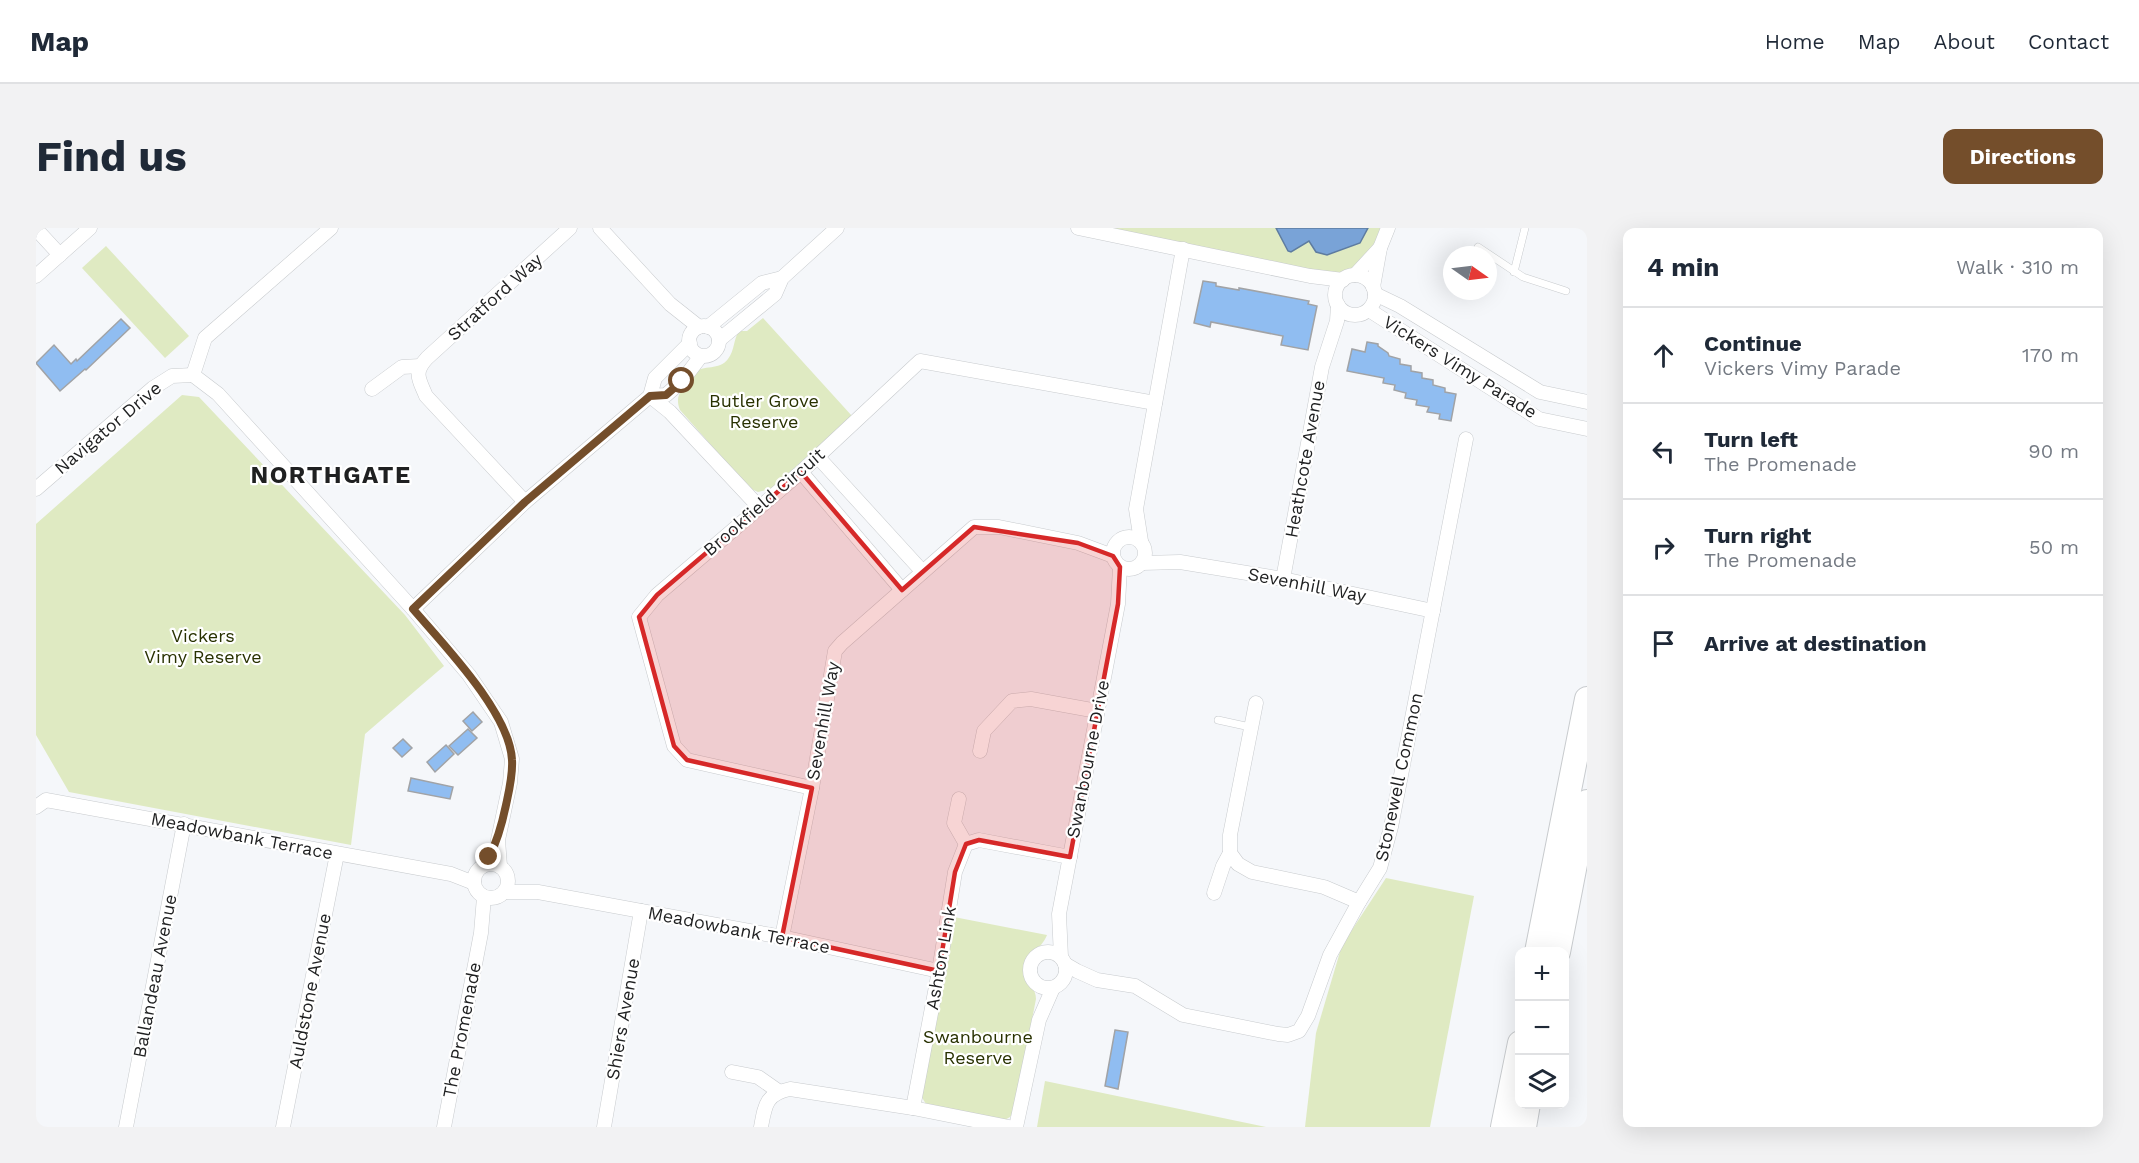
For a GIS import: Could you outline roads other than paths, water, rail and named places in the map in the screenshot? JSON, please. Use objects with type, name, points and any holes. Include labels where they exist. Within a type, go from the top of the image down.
[{"type":"highway","points":[[1538,947],[1587,699]]},
{"type":"highway","points":[[1559,947],[1587,802]]},
{"type":"highway","points":[[1503,1127],[1518,1055]]},
{"type":"highway","points":[[1524,1127],[1527,1109]]},
{"type":"street","points":[[36,276],[90,228]]},
{"type":"street","points":[[193,375],[205,338],[331,228]]},
{"type":"street","name":"Stratford Way","points":[[372,389],[402,367],[420,366],[570,228]]},
{"type":"street","points":[[600,228],[697,333]]},
{"type":"street","points":[[719,340],[775,294],[782,278],[820,233],[837,228]]},
{"type":"street","points":[[1084,228],[1310,276],[1366,279],[1374,290]]},
{"type":"street","points":[[1310,276],[1337,300],[1347,313],[1364,313],[1375,300],[1374,290],[1380,248],[1388,228]]},
{"type":"street","points":[[36,229],[60,255]]},
{"type":"street","points":[[1337,300],[1339,284],[1380,248]]},
{"type":"street","name":"Swanbourne Drive","points":[[1044,952],[1059,914],[1129,553],[1183,249]]},
{"type":"street","points":[[413,609],[525,502],[650,396],[655,378],[697,333],[762,283],[782,278]]},
{"type":"street","name":"Vickers Vimy Parade","points":[[1374,290],[1540,392],[1587,402]]},
{"type":"street","name":"Heathcote Avenue","points":[[1283,579],[1322,367],[1337,321],[1337,300]]},
{"type":"street","name":"Vickers Vimy Parade","points":[[1364,313],[1539,419],[1587,429]]},
{"type":"street","name":"Heathcote Avenue","points":[[1332,341],[1346,324],[1364,313]]},
{"type":"street","points":[[650,396],[666,395],[682,381],[701,356],[714,353],[717,349],[719,340],[716,332],[697,333]]},
{"type":"street","points":[[697,333],[693,351],[701,356]]},
{"type":"street","name":"Brookfield Circuit","points":[[812,788],[687,760],[674,746],[639,617],[657,595],[801,472],[920,361],[1155,403]]},
{"type":"street","points":[[420,366],[418,375],[426,396],[525,502]]},
{"type":"street","name":"Navigator Drive","points":[[36,489],[153,388],[172,376],[193,375]]},
{"type":"street","name":"The Promenade","points":[[193,375],[218,394],[413,609],[469,675],[501,722],[513,759],[498,840],[498,886],[481,933],[444,1127]]},
{"type":"street","points":[[650,396],[670,412],[759,507]]},
{"type":"street","name":"Stonewell Common","points":[[1063,960],[1077,971],[1097,980],[1135,986],[1183,1015],[1288,1035],[1299,1031],[1308,1016],[1330,955],[1380,868],[1391,827],[1466,439]]},
{"type":"street","points":[[818,456],[922,571]]},
{"type":"street","points":[[801,472],[902,590]]},
{"type":"street","name":"Sevenhill Way","points":[[782,937],[812,788],[835,651],[842,642],[974,527],[999,527],[1129,553],[1283,579],[1433,611]]},
{"type":"street","points":[[980,751],[984,731],[1012,701],[1031,699],[1097,711]]},
{"type":"street","points":[[1214,893],[1222,866],[1230,853],[1230,836],[1256,703]]},
{"type":"street","points":[[959,799],[954,823],[966,844],[979,840],[1070,857]]},
{"type":"street","name":"Meadowbank Terrace","points":[[36,807],[46,800],[451,874],[478,873],[498,886],[782,937],[939,971]]},
{"type":"street","name":"Ballandeau Avenue","points":[[126,1127],[184,824]]},
{"type":"street","name":"The Promenade","points":[[478,873],[498,840]]},
{"type":"street","name":"Ashton Link","points":[[913,1108],[955,872],[966,844]]},
{"type":"street","points":[[1230,853],[1238,864],[1252,872],[1324,887],[1359,902]]},
{"type":"street","name":"Auldstone Avenue","points":[[283,1127],[337,854]]},
{"type":"street","points":[[478,873],[477,892],[498,886]]},
{"type":"street","name":"Shiers Avenue","points":[[604,1127],[641,911]]},
{"type":"street","name":"Swanbourne Drive","points":[[1059,914],[1063,960]]},
{"type":"street","points":[[1016,1127],[1039,1020],[1052,986],[1066,974],[1063,960],[1053,952],[1044,952],[1034,959],[1030,971],[1032,977],[1052,986]]},
{"type":"street","name":"Stonewell Common","points":[[1052,986],[1097,980]]},
{"type":"street","points":[[732,1072],[758,1077],[778,1091]]},
{"type":"street","points":[[761,1127],[766,1102],[778,1091],[790,1089],[913,1108],[1009,1127]]},
{"type":"lane","points":[[1514,272],[1525,228]]},
{"type":"lane","points":[[1497,260],[1514,272],[1566,291]]},
{"type":"lane","points":[[1218,720],[1250,727]]},
{"type":"water","points":[[1276,228],[1368,228],[1360,243],[1327,255],[1316,252],[1309,241],[1291,252],[1288,251]]},
{"type":"district","name":"NORTHGATE","points":[[331,475]]},
{"type":"park label","name":"Butler Grove Reserve","points":[[764,411]]},
{"type":"park label","name":"Vickers Vimy Reserve","points":[[203,646]]},
{"type":"park label","name":"Swanbourne Reserve","points":[[978,1047]]}]
